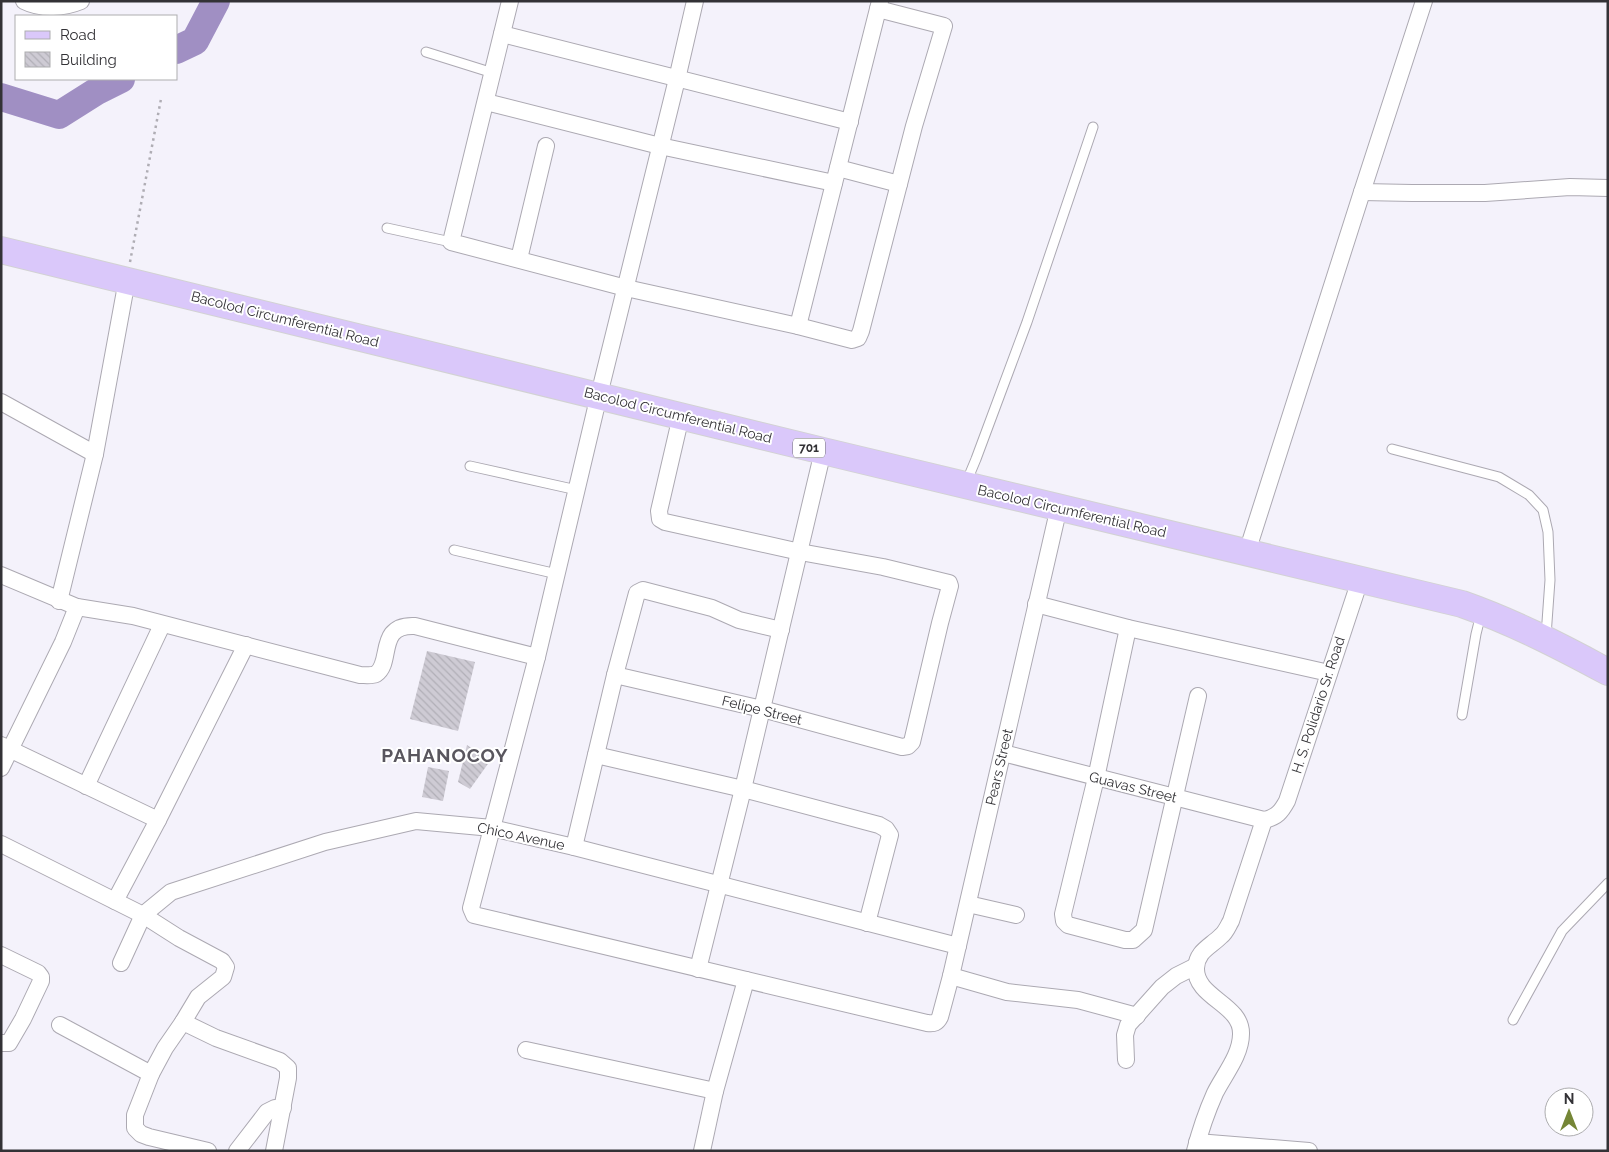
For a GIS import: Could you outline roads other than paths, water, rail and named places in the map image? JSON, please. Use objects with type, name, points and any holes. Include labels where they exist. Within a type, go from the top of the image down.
[{"type":"main road","name":"Bacolod Circumferential Road","points":[[1,250],[823,451],[1462,604],[1546,639],[1608,672]]},
{"type":"street","points":[[24,1],[31,5],[48,7],[71,6],[81,1]]},
{"type":"street","points":[[510,1],[451,242],[626,288],[798,326],[852,340],[858,338],[862,331],[914,126],[944,26],[879,5],[798,326]]},
{"type":"street","points":[[694,1],[678,79],[599,395],[537,657],[471,908],[474,915],[746,980],[715,1090],[702,1151]]},
{"type":"street","points":[[1247,552],[1424,1]]},
{"type":"street","points":[[502,34],[850,122]]},
{"type":"street","points":[[486,102],[660,146],[899,184]]},
{"type":"street","points":[[519,260],[546,146]]},
{"type":"street","points":[[1362,192],[1485,193],[1570,187],[1608,188]]},
{"type":"street","points":[[59,601],[95,454],[127,280]]},
{"type":"street","points":[[1,402],[95,454]]},
{"type":"street","points":[[681,416],[659,511],[660,519],[665,522],[800,552]]},
{"type":"street","points":[[698,969],[744,789],[823,451]]},
{"type":"street","name":"Pears Street","points":[[746,980],[927,1023],[934,1024],[940,1017],[968,904],[1058,507]]},
{"type":"street","name":"Felipe Street","points":[[615,675],[762,709],[902,747],[908,746],[912,742],[950,586],[949,583],[800,552]]},
{"type":"street","points":[[3,579],[76,607],[133,616],[162,625],[369,676],[376,674],[381,668],[393,633],[407,626],[415,626],[537,657]]},
{"type":"street","name":"H. S. Polidario Sr. Road","points":[[1264,820],[1274,818],[1281,813],[1287,801],[1360,580]]},
{"type":"street","points":[[574,847],[615,675],[637,593],[643,590],[712,608],[740,620],[781,630]]},
{"type":"street","points":[[1036,604],[1128,628],[1329,672]]},
{"type":"street","points":[[1,768],[6,748],[63,642],[76,607]]},
{"type":"street","points":[[86,786],[162,625]]},
{"type":"street","points":[[1128,628],[1096,778],[1063,914],[1064,921],[1068,925],[1124,940],[1133,940],[1144,930],[1198,696]]},
{"type":"street","points":[[115,900],[158,820],[246,645]]},
{"type":"street","points":[[6,748],[158,820]]},
{"type":"street","name":"Guavas Street","points":[[1002,753],[1264,820]]},
{"type":"street","points":[[596,756],[744,789],[879,825],[886,829],[890,835],[867,923]]},
{"type":"street","points":[[1264,820],[1227,930],[1200,954],[1196,966],[1196,978],[1204,989],[1230,1010],[1239,1022],[1242,1034],[1235,1058],[1215,1094],[1196,1146],[1309,1151]]},
{"type":"street","name":"Chico Avenue","points":[[121,963],[143,915],[171,892],[325,842],[416,821],[492,828],[574,847],[719,886],[958,946]]},
{"type":"street","points":[[1,844],[115,900],[222,961],[226,971],[223,977],[198,997],[164,1048],[151,1074],[135,1115],[134,1128],[141,1134],[149,1137],[208,1151]]},
{"type":"street","points":[[968,904],[1016,915]]},
{"type":"street","points":[[1,955],[41,977],[41,981],[23,1019],[9,1043],[1,1043]]},
{"type":"street","points":[[1126,1060],[1125,1035],[1128,1025],[1162,986],[1176,976],[1196,966]]},
{"type":"street","points":[[951,976],[1008,992],[1078,1000],[1137,1016]]},
{"type":"street","points":[[183,1022],[216,1038],[280,1061],[288,1068],[283,1108],[274,1151]]},
{"type":"street","points":[[60,1025],[151,1074]]},
{"type":"street","points":[[526,1050],[715,1090]]},
{"type":"street","points":[[237,1151],[267,1112],[275,1108],[283,1108]]},
{"type":"lane","points":[[426,52],[493,73]]},
{"type":"lane","points":[[965,485],[1027,322],[1092,127]]},
{"type":"lane","points":[[387,228],[451,242]]},
{"type":"lane","points":[[1392,450],[1499,477],[1529,495],[1543,510],[1548,532],[1550,580],[1546,639]]},
{"type":"lane","points":[[470,466],[577,490]]},
{"type":"lane","points":[[454,550],[557,574]]},
{"type":"lane","points":[[1462,715],[1481,611]]},
{"type":"lane","points":[[1513,1020],[1562,931],[1608,883]]},
{"type":"waterway","points":[[178,49],[195,41],[216,1]]},
{"type":"waterway","points":[[1,97],[59,115],[97,91],[119,80]]},
{"type":"district","name":"PAHANOCOY","points":[[445,755]]}]
